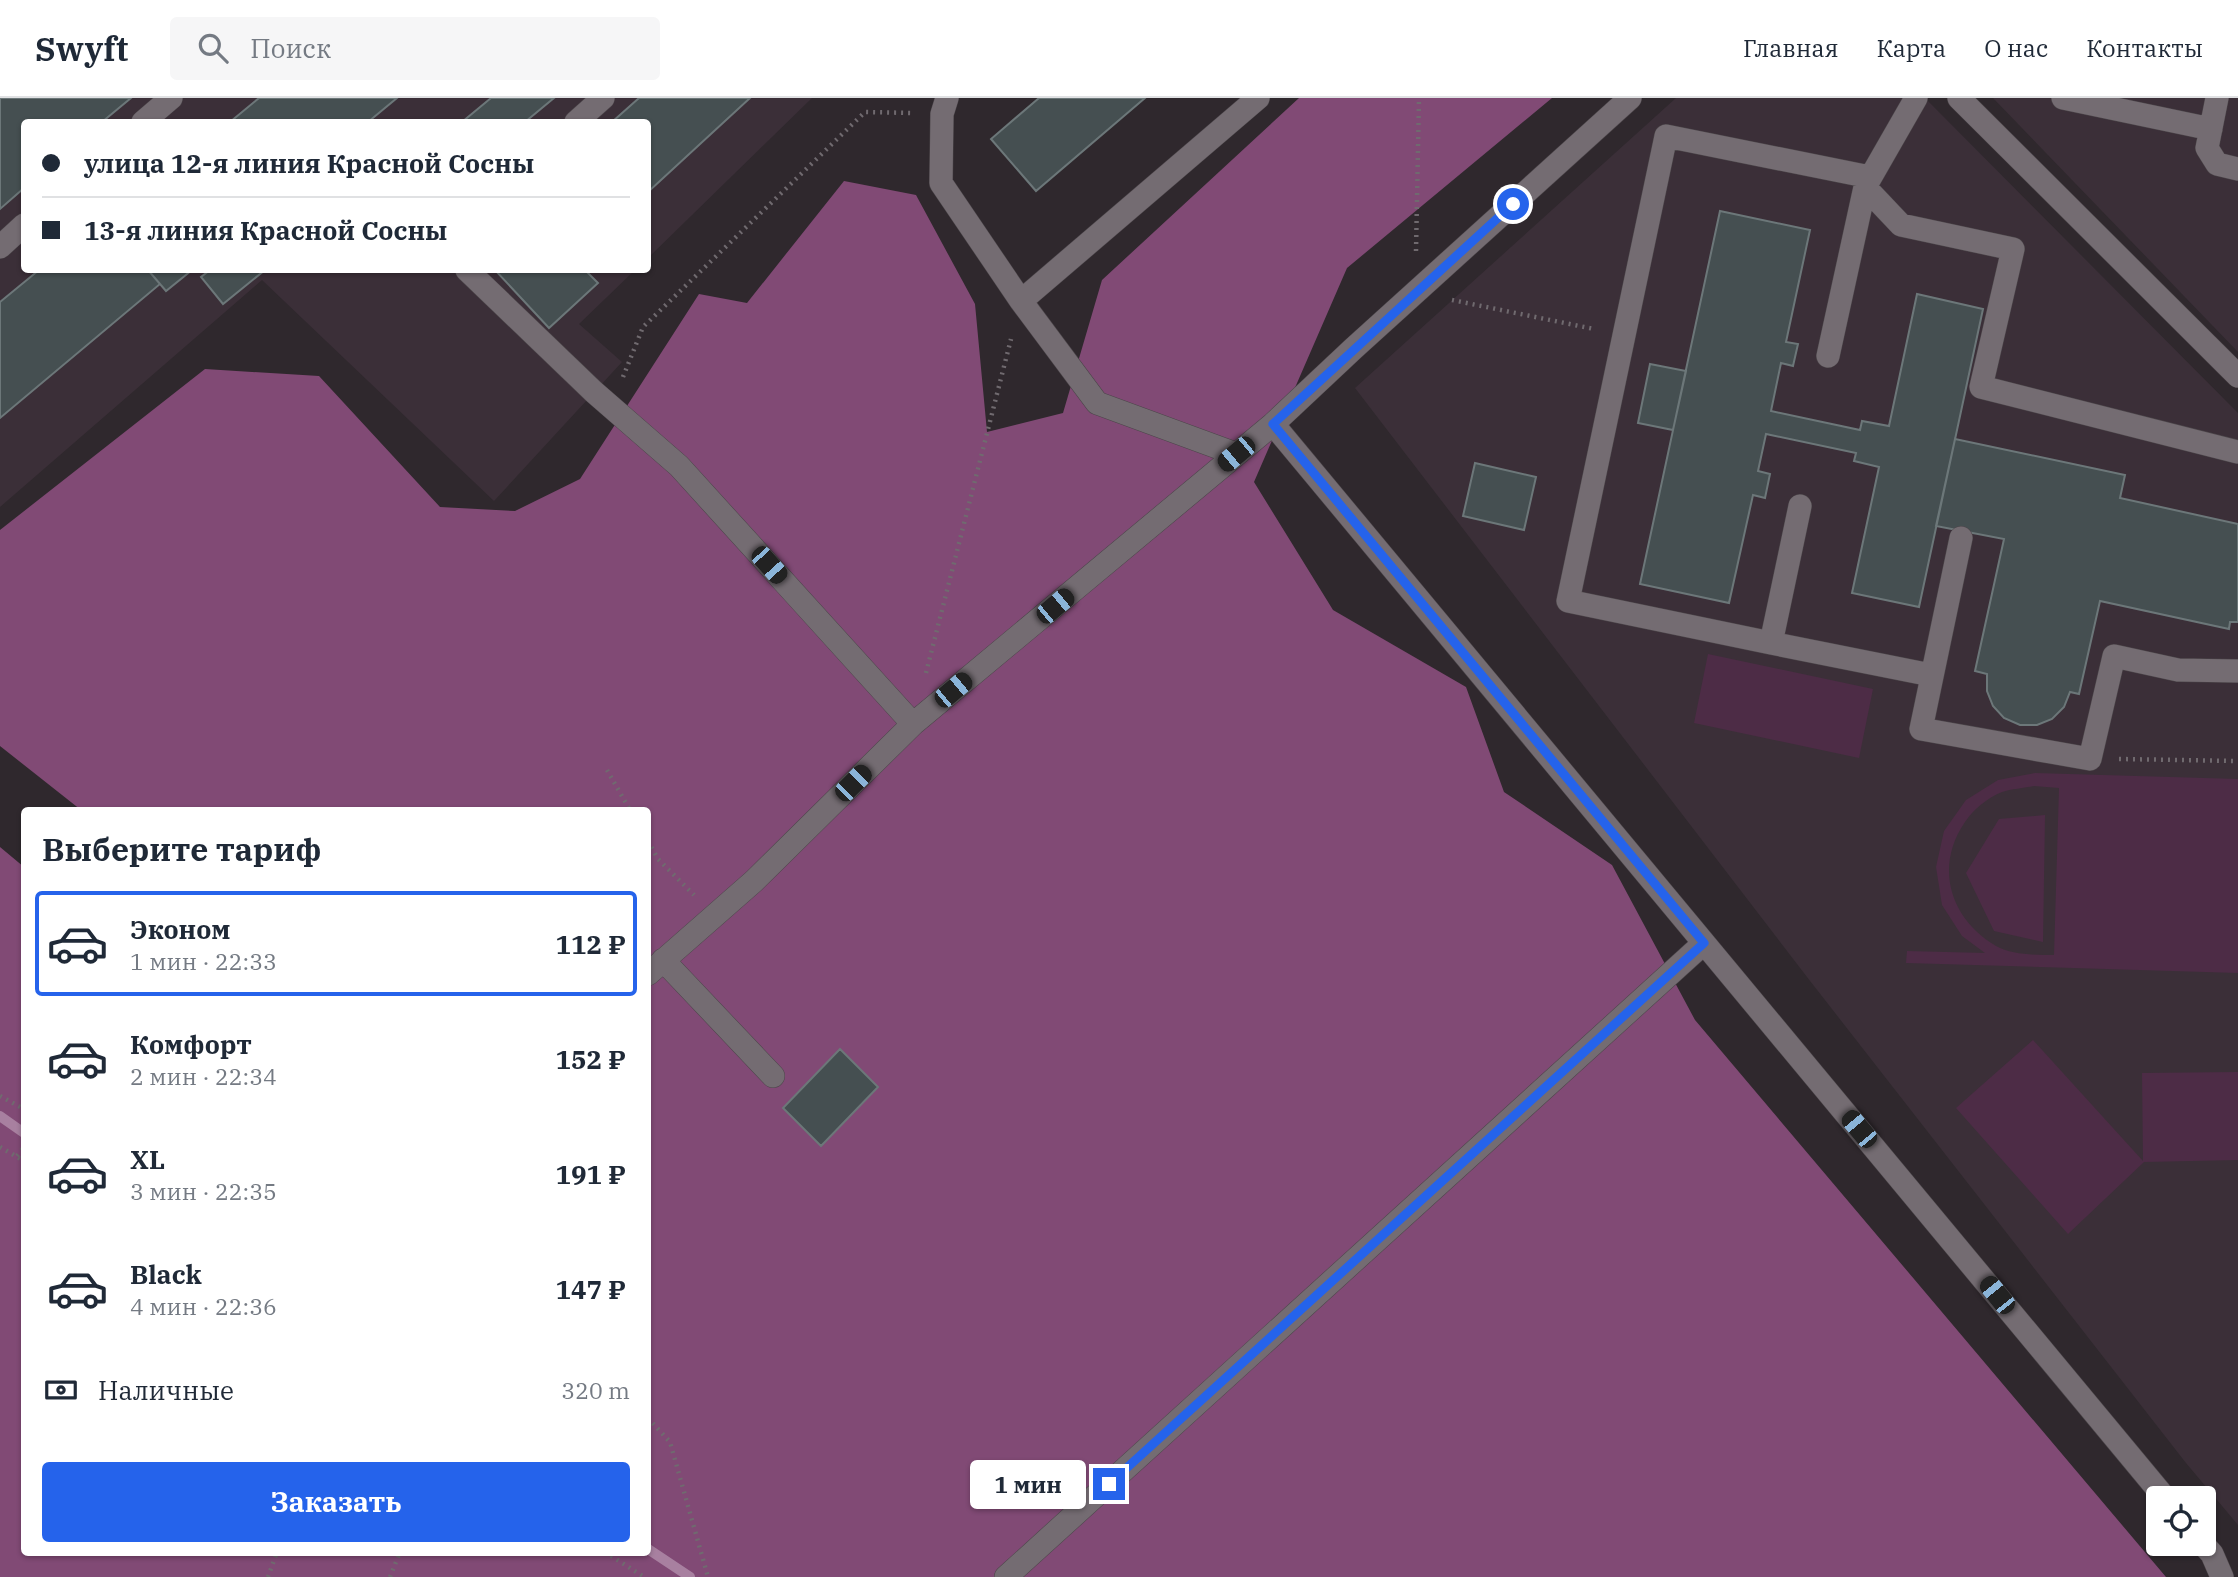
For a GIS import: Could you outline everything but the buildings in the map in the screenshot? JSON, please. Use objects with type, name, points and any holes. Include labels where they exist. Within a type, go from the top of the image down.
[{"type":"lane","points":[[146,119],[171,98]]},
{"type":"lane","points":[[579,119],[603,98]]},
{"type":"lane","points":[[1021,301],[1258,98]]},
{"type":"lane","points":[[773,1076],[655,967],[754,881],[913,724],[1273,424],[1629,98]]},
{"type":"lane","points":[[1828,356],[1868,182],[1916,98]]},
{"type":"lane","points":[[1959,98],[2238,376]]},
{"type":"lane","points":[[2063,98],[2211,129]]},
{"type":"lane","points":[[2217,98],[2207,148],[2217,164],[2238,169]]},
{"type":"lane","points":[[944,106],[941,183],[1021,301],[1097,403],[1236,454]]},
{"type":"lane","points":[[1931,675],[1568,601],[1667,136],[1868,182],[1901,225],[2013,249],[1981,387],[2238,452]]},
{"type":"lane","points":[[0,247],[21,228]]},
{"type":"lane","points":[[470,273],[611,408],[679,466],[913,724]]},
{"type":"lane","points":[[1273,424],[2155,1486]]},
{"type":"lane","points":[[1771,643],[1800,506]]},
{"type":"lane","points":[[1961,538],[1921,729],[2090,759],[2114,656],[2178,670],[2238,671]]},
{"type":"lane","points":[[1006,1577],[1704,943]]},
{"type":"lane","points":[[2213,1556],[2222,1577]]},
{"type":"path","points":[[1419,98],[1415,292],[1625,336]]},
{"type":"path","points":[[611,408],[643,327],[865,112],[944,106]]},
{"type":"path","points":[[913,724],[1021,301]]},
{"type":"path","points":[[2090,759],[2238,761]]},
{"type":"path","points":[[607,770],[628,807]]},
{"type":"path","points":[[651,846],[658,859],[715,915]]},
{"type":"path","points":[[0,1096],[21,1107]]},
{"type":"path","points":[[0,1147],[21,1159]]},
{"type":"path","points":[[17,1156],[21,1151]]},
{"type":"path","points":[[651,1421],[670,1442],[708,1577]]},
{"type":"path","points":[[268,1577],[276,1556]]},
{"type":"path","points":[[390,1577],[398,1556]]},
{"type":"path","points":[[612,1556],[644,1577]]},
{"type":"shaded area","points":[[0,98],[812,98],[651,255],[651,119],[21,119],[21,273],[632,273],[579,324],[622,362],[494,501],[262,280],[0,507]]},
{"type":"shaded area","points":[[1299,98],[1552,98],[1347,268],[1254,482],[1333,610],[1466,687],[1504,792],[1612,865],[1695,1020],[2166,1577],[0,1577],[0,847],[21,864],[21,1556],[651,1556],[651,807],[77,807],[0,746],[0,530],[205,369],[319,376],[440,507],[515,511],[580,479],[699,294],[747,303],[844,181],[916,195],[975,304],[987,432],[1063,413],[1102,280]]},
{"type":"shaded area","points":[[1676,98],[1925,98],[2238,413],[2238,1525],[2216,1499],[2216,1486],[2205,1486],[2186,1463],[1807,977],[1355,388]]},
{"type":"shaded area","points":[[1993,98],[2238,98],[2238,352]]},
{"type":"shaded area","points":[[1708,654],[1873,689],[1859,758],[1694,723]]},
{"type":"shaded area","points":[[2035,773],[2238,779],[2238,973],[1906,963],[1907,951],[1985,953],[1962,936],[1942,905],[1936,867],[1944,831],[1966,800],[1998,780]],"holes":[[[2034,786],[2059,788],[2054,955],[2024,954],[2002,949],[1980,935],[1967,922],[1958,907],[1949,874],[1950,857],[1956,839],[1972,813],[2002,792]]]},
{"type":"shaded area","points":[[2045,815],[2043,942],[1994,931],[1966,873],[1999,819]]},
{"type":"shaded area","points":[[2033,1040],[2143,1161],[2142,1073],[2238,1072],[2238,1160],[2144,1162],[2068,1234],[1956,1108]]},
{"type":"waterway","points":[[0,1116],[21,1131]]},
{"type":"waterway","points":[[651,1551],[690,1577]]},
{"type":"route","points":[[1109,1484],[1704,943],[1273,424],[1513,204]]}]
